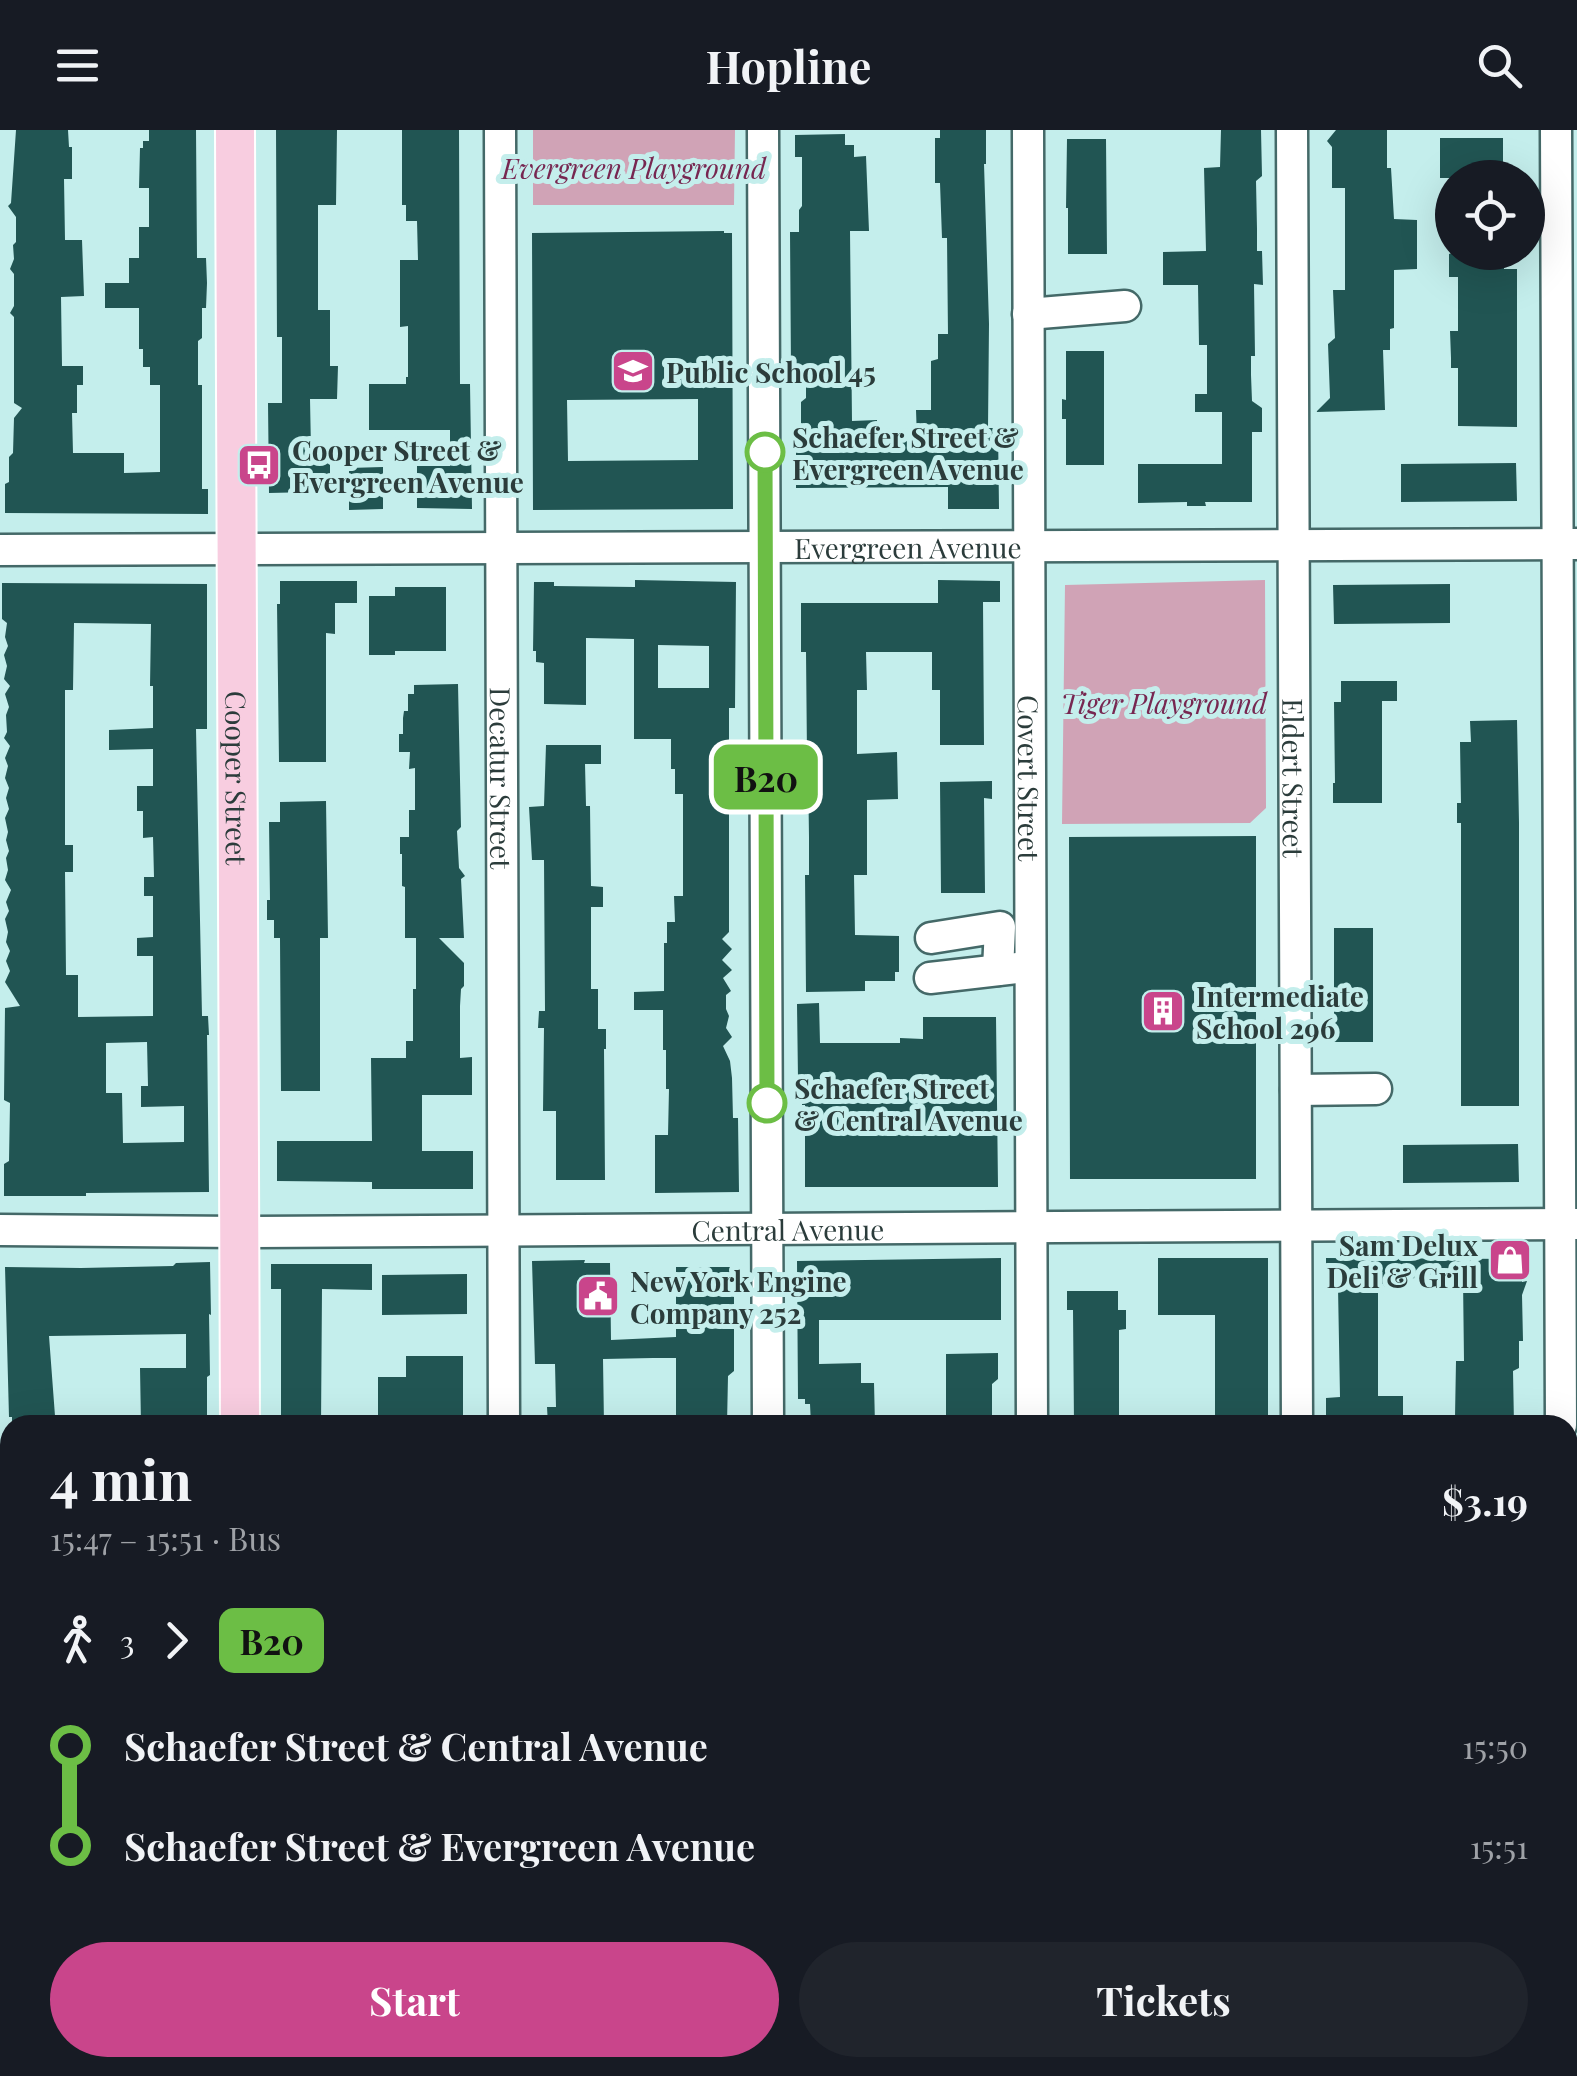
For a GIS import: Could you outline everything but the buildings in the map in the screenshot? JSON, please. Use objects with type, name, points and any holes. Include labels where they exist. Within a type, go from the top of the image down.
[{"type":"main road","name":"Cooper Street","points":[[235,130],[240,1415]]},
{"type":"street","name":"Decatur Street","points":[[500,130],[504,1415]]},
{"type":"street","points":[[763,130],[768,1415]]},
{"type":"street","name":"Covert Street","points":[[1028,130],[1032,1415]]},
{"type":"street","name":"Eldert Street","points":[[1292,130],[1297,1415]]},
{"type":"street","points":[[1556,130],[1567,544],[1568,1224],[1561,1415]]},
{"type":"street","points":[[1028,314],[1125,306]]},
{"type":"street","name":"Evergreen Avenue","points":[[0,550],[1567,544]]},
{"type":"street","points":[[932,938],[1000,927],[998,970]]},
{"type":"street","points":[[930,978],[1031,966]]},
{"type":"street","points":[[1296,1090],[1376,1089]]},
{"type":"street","name":"Central Avenue","points":[[0,1230],[1568,1224]]},
{"type":"green space","name":"Evergreen Playground","points":[[533,130],[735,130],[734,205],[533,205]]},
{"type":"green space","name":"Tiger Playground","points":[[1265,580],[1266,808],[1250,823],[1062,824],[1065,585]]},
{"type":"bus line","name":"B20","points":[[765,452],[767,1103]]},
{"type":"place","name":"Public School 45","points":[[633,371]]},
{"type":"place","name":"Schaefer Street & Evergreen Avenue","points":[[765,452]]},
{"type":"place","name":"Cooper Street & Evergreen Avenue","points":[[259,465]]},
{"type":"place","name":"Intermediate School 296","points":[[1163,1011]]},
{"type":"place","name":"Schaefer Street & Central Avenue","points":[[767,1103]]},
{"type":"place","name":"Sam Delux Deli & Grill","points":[[1510,1260]]},
{"type":"place","name":"New York Engine Company 252","points":[[598,1296]]}]
